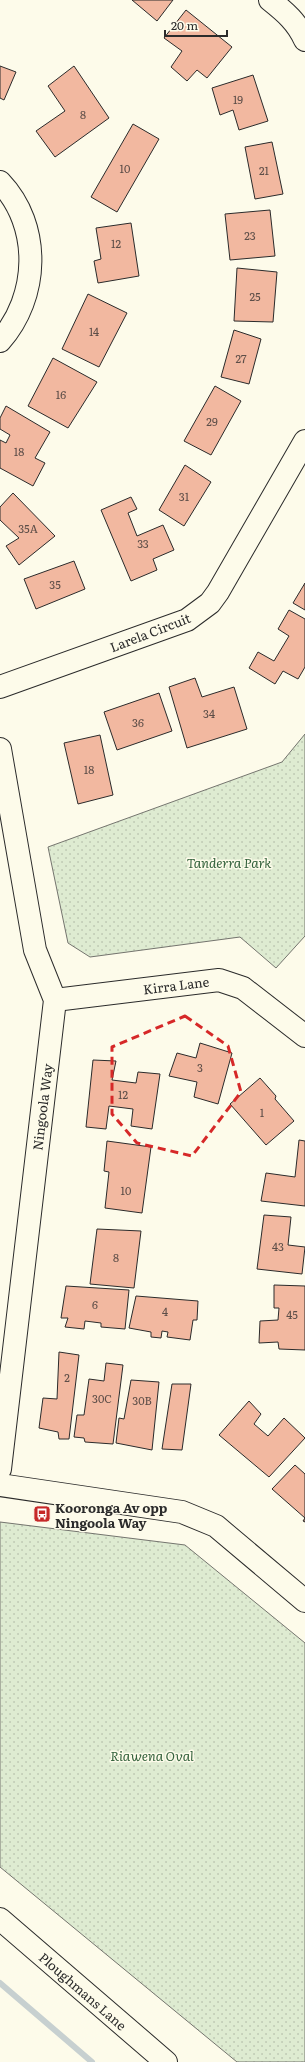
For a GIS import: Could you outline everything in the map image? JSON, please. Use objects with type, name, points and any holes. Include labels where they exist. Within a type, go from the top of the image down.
[{"type":"street","points":[[270,0],[292,18],[303,32]]},
{"type":"street","points":[[0,182],[20,211],[26,230],[30,259],[29,283],[21,310],[15,322],[0,341]]},
{"type":"street","name":"Larela Circuit","points":[[0,687],[187,620],[199,612],[218,592],[305,441]]},
{"type":"street","name":"Ningoola Way","points":[[0,749],[34,950],[55,1000],[0,1469]]},
{"type":"street","name":"Kirra Lane","points":[[55,1000],[219,980],[232,983],[243,988],[305,1036]]},
{"type":"street","points":[[0,1485],[182,1512],[216,1526],[305,1601]]},
{"type":"street","name":"Ploughmans Lane","points":[[0,1919],[166,2062]]},
{"type":"highlighted area","points":[[185,1016],[228,1046],[241,1092],[192,1156],[137,1143],[112,1114],[112,1047]]},
{"type":"green space","name":"Tanderra Park","points":[[305,734],[305,936],[276,968],[240,937],[90,957],[68,943],[48,847],[282,762]]},
{"type":"green space","name":"Riawena Oval","points":[[0,1522],[185,1545],[305,1643],[305,2062],[237,2062],[0,1867]]},
{"type":"building","points":[[132,0],[173,0],[157,21]]},
{"type":"building","points":[[186,10],[232,47],[207,78],[197,70],[187,81],[171,67],[182,51],[164,38]]},
{"type":"building","points":[[0,66],[16,72],[4,100],[0,98]]},
{"type":"building","points":[[74,66],[109,118],[55,157],[36,131],[65,111],[48,86]]},
{"type":"building","points":[[253,75],[268,121],[239,130],[233,110],[220,115],[212,88]]},
{"type":"building","points":[[133,124],[159,139],[117,212],[91,197]]},
{"type":"building","points":[[272,142],[283,194],[255,199],[245,147]]},
{"type":"building","points":[[270,210],[275,256],[230,260],[225,214]]},
{"type":"building","points":[[131,223],[139,276],[98,283],[94,261],[101,259],[96,228]]},
{"type":"building","points":[[237,268],[277,272],[273,322],[234,321]]},
{"type":"building","points":[[88,294],[127,313],[99,367],[62,349]]},
{"type":"building","points":[[234,330],[261,339],[249,384],[221,377]]},
{"type":"building","points":[[53,358],[97,382],[68,428],[28,406]]},
{"type":"building","points":[[215,386],[241,401],[211,455],[184,441]]},
{"type":"building","points":[[6,406],[50,432],[35,458],[45,463],[33,486],[0,468],[0,440],[6,443],[10,435],[0,429],[0,418]]},
{"type":"building","points":[[185,465],[211,482],[184,526],[159,510]]},
{"type":"building","points":[[13,493],[55,536],[19,565],[6,546],[19,538],[0,520],[0,507]]},
{"type":"building","points":[[131,497],[137,509],[128,513],[137,536],[163,525],[174,550],[153,559],[157,570],[131,581],[101,510]]},
{"type":"building","points":[[74,561],[85,589],[36,609],[24,579]]},
{"type":"building","points":[[305,583],[305,610],[293,603]]},
{"type":"building","points":[[289,610],[305,619],[305,667],[298,679],[283,671],[275,684],[249,668],[258,652],[274,661],[289,636],[278,629]]},
{"type":"building","points":[[195,678],[202,697],[234,687],[247,729],[187,748],[169,687]]},
{"type":"building","points":[[159,693],[172,731],[117,750],[104,712]]},
{"type":"building","points":[[100,735],[113,795],[78,804],[64,743]]},
{"type":"building","points":[[200,1043],[232,1053],[218,1104],[194,1097],[197,1082],[169,1076],[177,1053],[196,1058]]},
{"type":"building","points":[[93,1060],[116,1061],[112,1080],[136,1083],[138,1072],[160,1074],[152,1129],[131,1126],[133,1109],[109,1106],[106,1129],[86,1127]]},
{"type":"building","points":[[260,1078],[276,1096],[275,1099],[294,1121],[266,1145],[230,1104]]},
{"type":"building","points":[[299,1140],[305,1141],[305,1206],[261,1201],[266,1173],[295,1177]]},
{"type":"building","points":[[107,1141],[151,1147],[142,1213],[105,1208],[109,1172],[104,1171]]},
{"type":"building","points":[[264,1215],[291,1217],[288,1245],[305,1247],[302,1274],[257,1269]]},
{"type":"building","points":[[97,1229],[141,1231],[134,1288],[90,1284]]},
{"type":"building","points":[[274,1285],[305,1286],[305,1350],[279,1349],[278,1342],[259,1343],[260,1321],[278,1320],[279,1308],[274,1308]]},
{"type":"building","points":[[66,1286],[129,1290],[125,1329],[101,1327],[101,1323],[85,1321],[84,1329],[65,1327],[68,1318],[61,1318]]},
{"type":"building","points":[[136,1296],[198,1301],[197,1320],[193,1320],[190,1340],[167,1337],[168,1332],[162,1331],[161,1338],[151,1337],[151,1332],[129,1328]]},
{"type":"building","points":[[59,1352],[79,1355],[69,1439],[59,1439],[58,1432],[39,1428],[43,1398],[57,1399]]},
{"type":"building","points":[[106,1363],[123,1365],[113,1444],[85,1442],[84,1438],[74,1437],[77,1415],[84,1415],[89,1379],[104,1381]]},
{"type":"building","points":[[131,1380],[159,1382],[152,1450],[116,1443],[119,1418],[124,1419]]},
{"type":"building","points":[[172,1384],[191,1384],[182,1450],[162,1449]]},
{"type":"building","points":[[249,1401],[261,1414],[254,1424],[268,1436],[284,1418],[305,1438],[269,1477],[219,1435]]},
{"type":"building","points":[[295,1465],[305,1474],[305,1518],[272,1489]]},
{"type":"waterway","points":[[0,1983],[92,2062]]},
{"type":"place","name":"Kooronga Av opp Ningoola Way","points":[[42,1514]]}]
